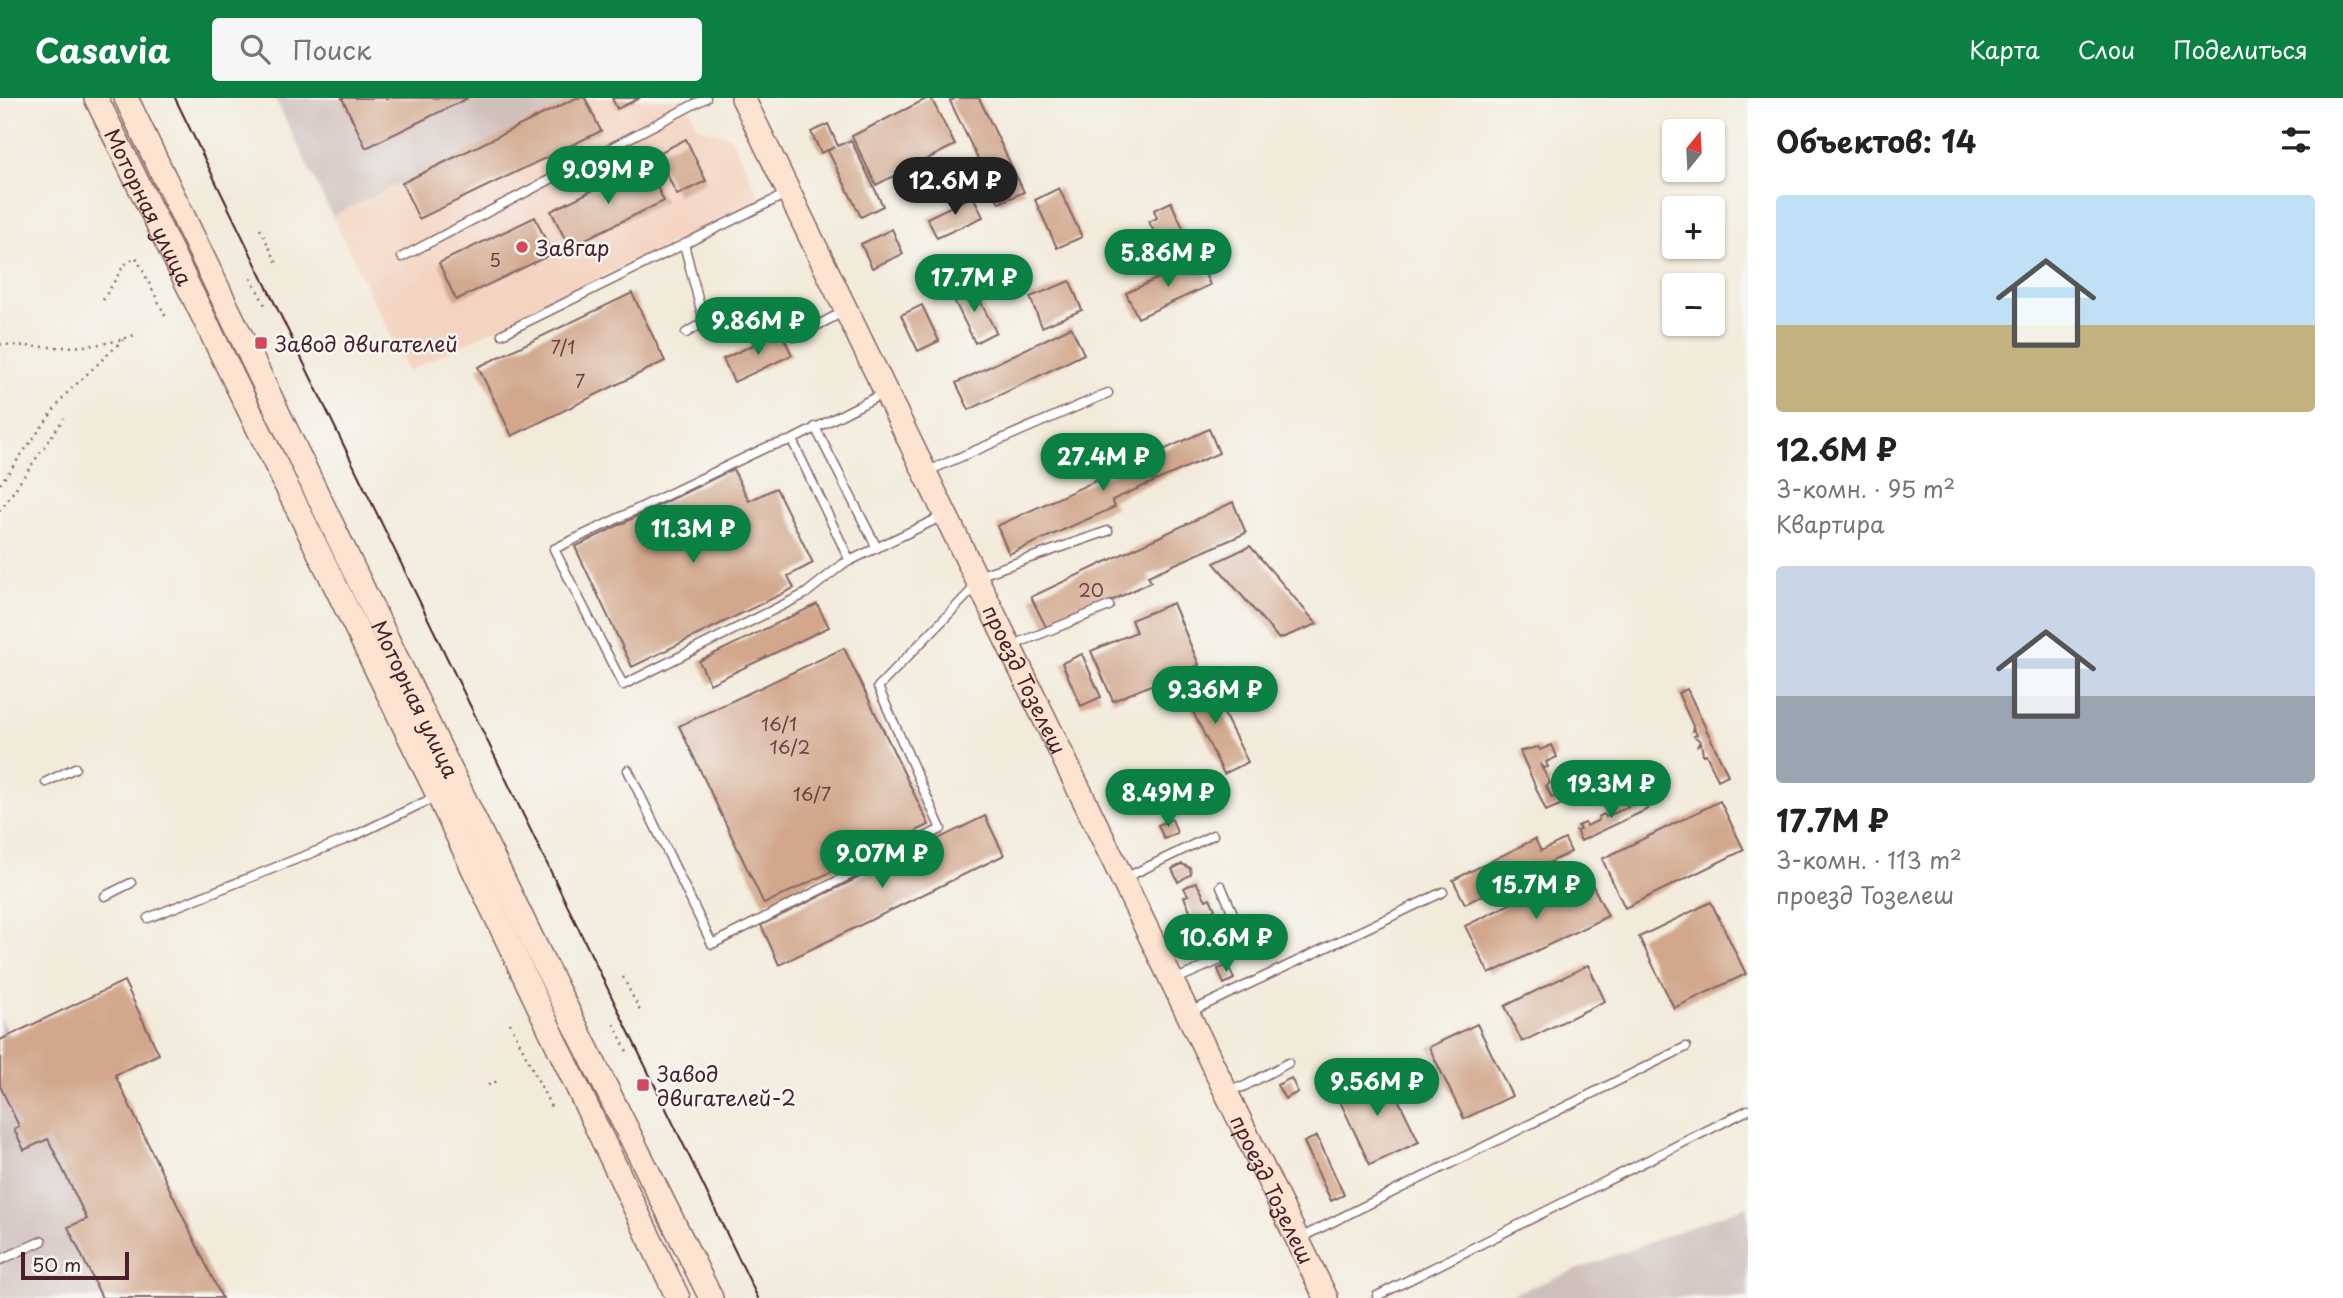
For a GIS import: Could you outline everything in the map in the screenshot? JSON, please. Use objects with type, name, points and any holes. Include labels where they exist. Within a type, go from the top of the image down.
[{"type":"main road","name":"Моторная улица","points":[[96,98],[388,698],[438,795],[678,1298]]},
{"type":"main road","name":"Моторная улица","points":[[126,98],[534,943],[711,1298]]},
{"type":"main road","name":"проезд Тозелеш","points":[[743,98],[1326,1298]]},
{"type":"main road","points":[[388,698],[412,687]]},
{"type":"lane","points":[[402,257],[706,98]]},
{"type":"lane","points":[[502,334],[788,193]]},
{"type":"lane","points":[[684,244],[704,322],[686,332]]},
{"type":"lane","points":[[794,337],[845,311]]},
{"type":"lane","points":[[885,393],[792,440],[767,447],[554,549],[623,685],[805,594],[850,561],[944,515]]},
{"type":"lane","points":[[924,473],[1108,393]]},
{"type":"lane","points":[[815,427],[877,548]]},
{"type":"lane","points":[[792,440],[850,561]]},
{"type":"lane","points":[[628,770],[712,944],[941,829],[878,687],[976,580],[1108,531]]},
{"type":"lane","points":[[1009,647],[1109,606]]},
{"type":"lane","points":[[46,782],[75,768]]},
{"type":"lane","points":[[148,918],[352,837],[438,795]]},
{"type":"lane","points":[[1122,880],[1213,835]]},
{"type":"lane","points":[[105,896],[131,883]]},
{"type":"lane","points":[[1172,981],[1248,948],[1221,886]]},
{"type":"lane","points":[[1187,1013],[1443,892]]},
{"type":"lane","points":[[1297,1239],[1686,1047]]},
{"type":"lane","points":[[1224,1089],[1242,1087],[1288,1063]]},
{"type":"lane","points":[[1377,1296],[1748,1110]]},
{"type":"lane","points":[[0,1261],[42,1241]]},
{"type":"path","points":[[260,229],[278,265]]},
{"type":"path","points":[[103,300],[124,265],[136,257],[167,319]]},
{"type":"path","points":[[251,278],[265,307]]},
{"type":"path","points":[[0,344],[42,348],[123,340],[137,334]]},
{"type":"path","points":[[0,484],[65,395],[123,340]]},
{"type":"path","points":[[0,511],[64,418]]},
{"type":"path","points":[[623,976],[640,1012]]},
{"type":"path","points":[[510,1023],[552,1109]]},
{"type":"path","points":[[614,1024],[628,1054]]},
{"type":"path","points":[[488,1085],[500,1080]]},
{"type":"shaded area","points":[[275,98],[576,98],[332,216]]},
{"type":"shaded area","points":[[576,98],[684,98],[698,127],[731,137],[761,200],[408,371],[332,216]]},
{"type":"shaded area","points":[[124,981],[159,1054],[116,1076],[222,1298],[0,1298],[0,1018],[9,1036]]},
{"type":"shaded area","points":[[1748,1205],[1748,1298],[1502,1298]]},
{"type":"building","points":[[342,98],[468,98],[366,148]]},
{"type":"building","points":[[576,98],[585,98],[601,131],[419,219],[402,183]]},
{"type":"building","points":[[612,98],[640,98],[617,109]]},
{"type":"building","points":[[931,98],[955,145],[876,185],[852,136]]},
{"type":"building","points":[[956,98],[979,98],[1024,192],[999,203],[950,101]]},
{"type":"building","points":[[828,124],[838,146],[851,140],[883,206],[861,217],[828,151],[835,147],[821,153],[811,132]]},
{"type":"building","points":[[686,139],[706,181],[677,195],[657,154]]},
{"type":"building","points":[[646,164],[664,201],[569,247],[551,211]]},
{"type":"building","points":[[1059,188],[1082,237],[1057,248],[1035,200]]},
{"type":"building","points":[[973,196],[983,217],[937,238],[927,218]]},
{"type":"building","points":[[1171,202],[1188,239],[1163,250],[1149,222],[1157,218],[1154,210]]},
{"type":"building","points":[[535,217],[552,254],[456,300],[439,263]]},
{"type":"building","points":[[892,229],[903,254],[872,268],[861,244]]},
{"type":"building","points":[[1199,259],[1210,285],[1138,318],[1126,293]]},
{"type":"building","points":[[1070,281],[1082,310],[1042,327],[1030,297]]},
{"type":"building","points":[[972,285],[996,332],[975,343],[952,296]]},
{"type":"building","points":[[632,293],[665,361],[512,436],[478,367]]},
{"type":"building","points":[[922,305],[939,341],[918,351],[901,315]]},
{"type":"building","points":[[1071,327],[1084,354],[969,410],[956,383]]},
{"type":"building","points":[[781,332],[792,355],[734,382],[723,359]]},
{"type":"building","points":[[1209,429],[1219,453],[1112,500],[1115,507],[1009,554],[997,526]]},
{"type":"building","points":[[733,469],[749,501],[776,488],[813,563],[788,576],[794,588],[632,667],[575,547]]},
{"type":"building","points":[[1233,502],[1246,533],[1148,576],[1151,582],[1048,631],[1031,597]]},
{"type":"building","points":[[1250,546],[1317,624],[1279,639],[1214,563]]},
{"type":"building","points":[[1173,603],[1199,665],[1113,701],[1091,651],[1136,632],[1131,620]]},
{"type":"building","points":[[817,604],[829,627],[710,684],[699,661]]},
{"type":"building","points":[[844,648],[929,825],[764,904],[679,726]]},
{"type":"building","points":[[1082,654],[1101,697],[1081,706],[1062,663]]},
{"type":"building","points":[[1206,678],[1248,762],[1224,774],[1182,690]]},
{"type":"building","points":[[1687,689],[1728,775],[1718,780],[1706,754],[1703,755],[1701,743],[1698,745],[1700,741],[1694,736],[1697,735],[1694,729],[1692,731],[1693,726],[1678,693]]},
{"type":"building","points":[[1552,745],[1557,757],[1546,762],[1548,767],[1544,768],[1540,764],[1550,783],[1546,786],[1552,798],[1558,795],[1562,804],[1546,811],[1520,751],[1538,747],[1540,750]]},
{"type":"building","points":[[1643,799],[1648,809],[1581,841],[1576,831],[1580,830],[1578,826],[1585,823],[1587,826],[1604,814],[1606,817],[1628,807],[1626,803],[1630,801],[1632,805]]},
{"type":"building","points":[[1720,801],[1744,850],[1625,908],[1602,859]]},
{"type":"building","points":[[985,816],[1004,855],[779,965],[761,925]]},
{"type":"building","points":[[1172,819],[1177,833],[1164,839],[1158,825]]},
{"type":"building","points":[[1535,839],[1541,851],[1565,839],[1571,852],[1465,904],[1453,880]]},
{"type":"building","points":[[1182,864],[1190,868],[1191,874],[1178,882],[1172,869]]},
{"type":"building","points":[[1584,868],[1608,916],[1489,974],[1465,926]]},
{"type":"building","points":[[1196,882],[1206,900],[1210,898],[1215,909],[1211,912],[1224,939],[1212,945],[1211,942],[1205,944],[1184,897],[1188,895],[1184,888]]},
{"type":"building","points":[[1711,902],[1746,974],[1674,1008],[1639,937]]},
{"type":"building","points":[[1228,965],[1234,979],[1224,984],[1218,969]]},
{"type":"building","points":[[1588,965],[1605,1001],[1522,1042],[1505,1006]]},
{"type":"building","points":[[124,981],[159,1054],[115,1075],[222,1298],[102,1298],[68,1227],[87,1219],[48,1139],[24,1150],[14,1129],[19,1126],[0,1086],[0,1040]]},
{"type":"building","points":[[1477,1024],[1512,1096],[1464,1119],[1429,1047]]},
{"type":"building","points":[[1384,1070],[1419,1142],[1370,1165],[1336,1093]]},
{"type":"building","points":[[1291,1078],[1298,1092],[1285,1099],[1277,1085]]},
{"type":"building","points":[[1317,1136],[1344,1195],[1331,1201],[1304,1142]]},
{"type":"tram line","points":[[175,98],[758,1298]]},
{"type":"place","name":"Завгар","points":[[522,247]]},
{"type":"place","name":"Завод двигателей","points":[[261,343]]},
{"type":"place","name":"Завод двигателей-2","points":[[643,1085]]}]
